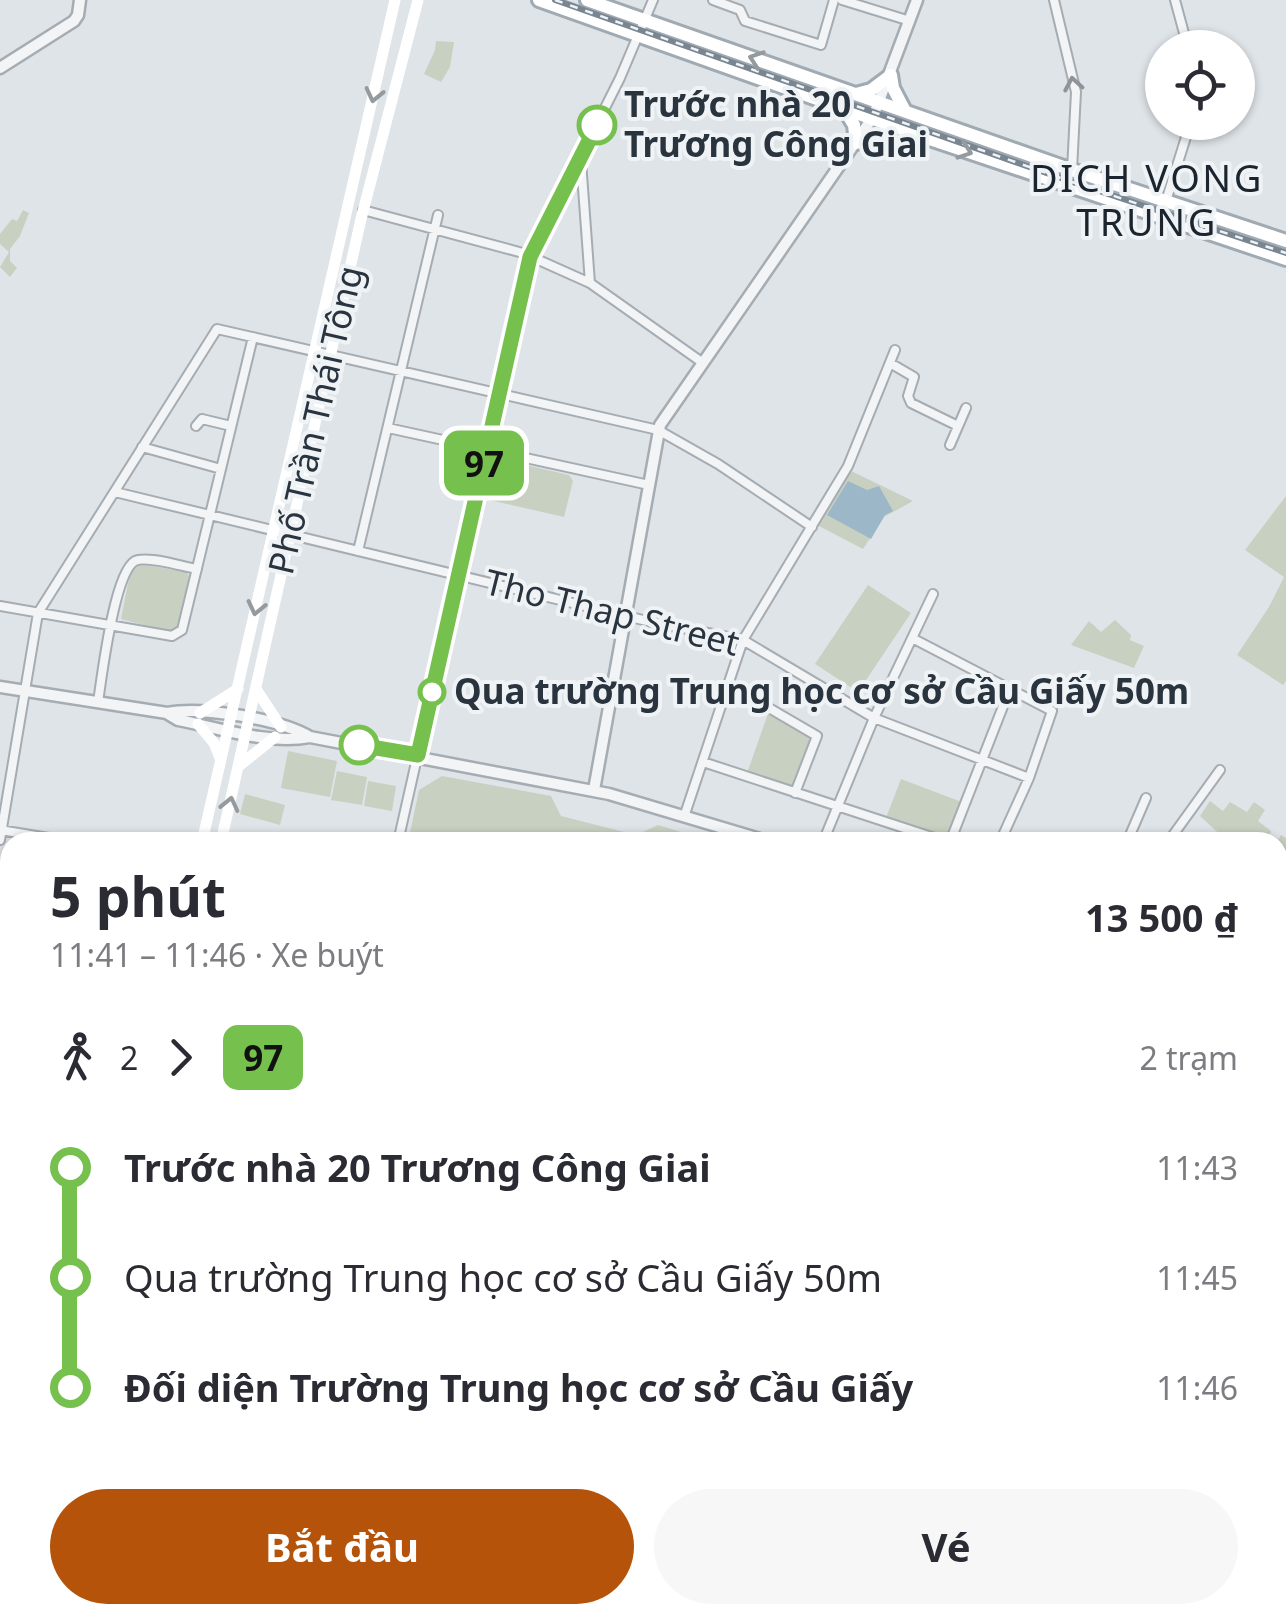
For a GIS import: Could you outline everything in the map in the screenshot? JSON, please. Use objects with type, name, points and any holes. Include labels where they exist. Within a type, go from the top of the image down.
[{"type":"main road","name":"Phố Trần Thái Tông","points":[[204,832],[395,0]]},
{"type":"main road","name":"Phố Trần Thái Tông","points":[[223,832],[363,210],[418,0]]},
{"type":"main road","points":[[539,0],[1286,259]]},
{"type":"main road","points":[[587,0],[1072,170],[1284,238]]},
{"type":"main road","points":[[856,94],[892,75],[893,88],[905,111]]},
{"type":"main road","points":[[844,107],[854,125],[856,144],[898,127]]},
{"type":"main road","points":[[348,206],[363,210]]},
{"type":"main road","points":[[1194,228],[1199,212]]},
{"type":"main road","points":[[239,766],[278,732],[256,689]]},
{"type":"main road","points":[[220,758],[199,719],[238,690]]},
{"type":"street","points":[[0,68],[74,21],[80,0]]},
{"type":"street","points":[[400,832],[530,257],[653,0]]},
{"type":"street","points":[[713,0],[742,5],[745,21],[821,45],[834,0]]},
{"type":"street","points":[[842,0],[910,21]]},
{"type":"street","points":[[594,790],[658,430],[873,117],[917,0]]},
{"type":"street","points":[[1054,0],[1076,92],[1072,170]]},
{"type":"street","points":[[1175,0],[1183,30]]},
{"type":"street","points":[[1166,201],[1183,140]]},
{"type":"street","points":[[581,157],[590,283]]},
{"type":"street","points":[[363,210],[530,257],[590,283],[703,363]]},
{"type":"street","points":[[358,552],[438,215]]},
{"type":"street","points":[[0,832],[38,613],[217,329],[658,430],[718,464],[812,527]]},
{"type":"street","points":[[0,606],[172,636],[182,630],[253,337]]},
{"type":"street","points":[[685,814],[743,640],[860,442],[894,350]]},
{"type":"street","points":[[890,363],[914,377],[908,401],[958,426]]},
{"type":"street","points":[[950,445],[966,408]]},
{"type":"street","points":[[196,426],[202,419],[232,426]]},
{"type":"street","points":[[388,428],[649,486]]},
{"type":"street","points":[[142,447],[221,469]]},
{"type":"street","name":"Tho Thap Street","points":[[114,492],[743,640],[874,718],[1029,778]]},
{"type":"street","points":[[98,702],[123,579],[134,561],[145,558],[197,569]]},
{"type":"street","points":[[828,832],[874,718],[933,594]]},
{"type":"street","points":[[912,638],[1052,711],[1029,778],[1005,832]]},
{"type":"street","points":[[728,684],[817,736],[795,793]]},
{"type":"street","points":[[0,686],[168,713],[246,733],[300,730],[310,737],[594,790],[740,832]]},
{"type":"street","points":[[952,832],[1009,691]]},
{"type":"street","points":[[199,719],[250,719],[278,732]]},
{"type":"street","points":[[703,762],[915,832]]},
{"type":"street","points":[[1175,832],[1220,770]]},
{"type":"street","points":[[1131,832],[1146,798]]},
{"type":"green space","points":[[436,41],[454,42],[450,67],[441,82],[424,74]]},
{"type":"green space","points":[[23,210],[29,213],[10,249],[10,261],[17,268],[10,277],[0,267],[9,252],[0,244],[0,234],[12,219],[17,221]]},
{"type":"green space","points":[[504,460],[569,475],[573,481],[564,517],[485,499],[492,468]]},
{"type":"green space","points":[[849,470],[913,501],[884,517],[863,549],[817,525]]},
{"type":"green space","points":[[1286,496],[1283,685],[1237,655],[1284,577],[1245,550]]},
{"type":"green space","points":[[141,564],[186,572],[189,576],[180,625],[170,632],[121,619],[130,573]]},
{"type":"green space","points":[[868,585],[911,613],[858,692],[815,664]]},
{"type":"green space","points":[[1115,620],[1131,635],[1130,640],[1144,646],[1134,668],[1071,645],[1089,621],[1101,632]]},
{"type":"green space","points":[[770,708],[815,733],[795,793],[746,776]]},
{"type":"green space","points":[[288,751],[337,761],[330,797],[281,788]]},
{"type":"green space","points":[[337,771],[367,777],[362,805],[331,800]]},
{"type":"green space","points":[[442,776],[551,796],[561,816],[624,832],[410,832],[419,790]]},
{"type":"green space","points":[[901,779],[967,804],[954,832],[915,832],[884,823]]},
{"type":"green space","points":[[368,781],[396,786],[392,811],[364,806]]},
{"type":"green space","points":[[245,794],[285,805],[280,825],[240,814]]},
{"type":"green space","points":[[1210,801],[1223,811],[1230,802],[1247,812],[1254,802],[1265,810],[1258,821],[1271,831],[1217,832],[1200,816]]},
{"type":"green space","points":[[658,825],[681,832],[643,832]]},
{"type":"water","points":[[848,481],[867,490],[879,486],[893,511],[885,515],[871,539],[827,515]]},
{"type":"railway","points":[[555,0],[1286,253]]},
{"type":"bus line","name":"97","points":[[359,745],[418,755],[532,249],[597,125]]},
{"type":"place","name":"Trước nhà 20 Trương Công Giai","points":[[597,125]]},
{"type":"place","name":"Qua trường Trung học cơ sở Cầu Giấy 50m","points":[[432,692]]},
{"type":"district","name":"DICH VONG TRUNG","points":[[1147,200]]}]
